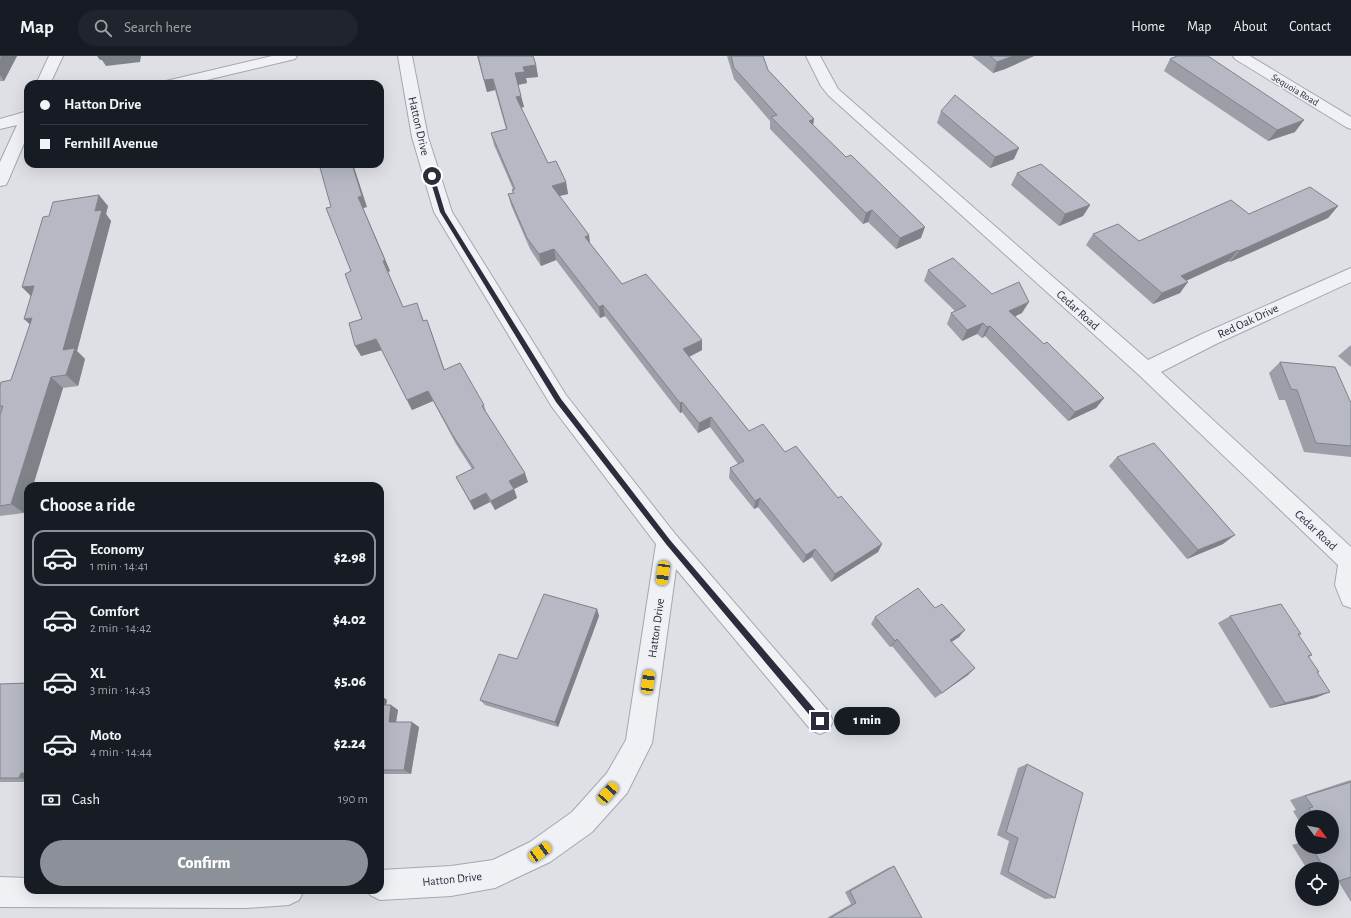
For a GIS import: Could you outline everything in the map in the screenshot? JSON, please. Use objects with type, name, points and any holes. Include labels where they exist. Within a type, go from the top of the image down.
[{"type":"street","points":[[45,80],[56,56]]},
{"type":"street","points":[[188,80],[290,56]]},
{"type":"street","name":"Hatton Drive","points":[[384,885],[451,881],[495,874],[540,852],[582,822],[617,783],[639,743],[668,542],[559,400],[443,212],[420,137],[405,56]]},
{"type":"street","name":"Cedar Road","points":[[813,56],[828,86],[833,92],[1146,370],[1350,560]]},
{"type":"street","name":"Sequoia Road","points":[[1240,56],[1351,124]]},
{"type":"street","points":[[0,124],[24,118]]},
{"type":"street","points":[[0,181],[24,126]]},
{"type":"street","name":"Red Oak Drive","points":[[1146,370],[1351,274]]},
{"type":"street","points":[[668,542],[820,721]]},
{"type":"street","points":[[1350,560],[1347,585],[1351,597]]},
{"type":"street","points":[[0,892],[24,892]]},
{"type":"building","points":[[478,56],[533,56],[536,65],[523,67],[525,72],[515,73],[521,96],[516,97],[548,163],[556,161],[566,182],[552,186],[589,235],[585,237],[622,284],[646,274],[702,340],[683,349],[749,431],[763,424],[785,452],[796,446],[838,498],[841,496],[882,544],[835,574],[815,549],[806,555],[760,498],[755,501],[730,468],[744,461],[711,417],[699,423],[682,402],[680,403],[603,305],[599,307],[554,249],[539,254],[527,238],[508,194],[514,193],[512,190],[515,189],[491,133],[507,129],[493,79],[484,80]]},
{"type":"building","points":[[731,56],[763,56],[768,70],[814,119],[809,121],[846,157],[851,155],[925,227],[900,238],[872,210],[866,213],[771,117],[777,115],[734,68]]},
{"type":"building","points":[[990,56],[1013,56],[997,62]]},
{"type":"building","points":[[1177,56],[1208,56],[1304,120],[1277,130],[1170,59]]},
{"type":"building","points":[[955,95],[1019,148],[995,157],[941,111]]},
{"type":"building","points":[[1041,164],[1090,205],[1065,214],[1017,173]]},
{"type":"building","points":[[320,168],[353,168],[362,196],[358,197],[403,307],[417,303],[423,321],[427,320],[444,370],[460,363],[484,405],[482,406],[525,473],[509,481],[514,489],[491,501],[486,493],[470,501],[456,477],[474,468],[452,434],[428,391],[407,400],[376,339],[355,346],[349,323],[362,319],[345,274],[351,271],[326,208],[331,207]]},
{"type":"building","points":[[1310,187],[1338,206],[1181,276],[1188,282],[1162,293],[1093,234],[1118,224],[1139,241],[1231,200],[1249,214]]},
{"type":"building","points":[[99,195],[95,211],[102,210],[63,350],[75,348],[66,375],[51,377],[11,504],[0,506],[0,415],[3,406],[0,406],[0,386],[1,382],[11,380],[32,318],[24,319],[34,286],[22,287],[43,217],[49,216],[53,202]]},
{"type":"building","points":[[953,258],[992,294],[1019,282],[1029,302],[1009,311],[1044,344],[1047,342],[1104,398],[1075,412],[990,326],[987,327],[983,323],[967,330],[951,313],[966,306],[928,270]]},
{"type":"building","points":[[1280,362],[1335,367],[1351,403],[1351,446],[1316,443],[1297,390],[1291,389]]},
{"type":"building","points":[[1154,443],[1235,535],[1198,550],[1117,457]]},
{"type":"building","points":[[918,588],[935,608],[942,604],[965,630],[950,640],[975,668],[942,693],[897,639],[895,641],[875,617]]},
{"type":"building","points":[[544,594],[597,609],[555,722],[480,700],[499,654],[517,659]]},
{"type":"building","points":[[1281,604],[1301,634],[1298,634],[1312,655],[1308,656],[1330,692],[1285,703],[1230,616]]},
{"type":"building","points":[[24,683],[24,773],[21,773],[19,778],[0,778],[0,684]]},
{"type":"building","points":[[384,705],[391,705],[389,722],[412,722],[404,770],[384,770]]},
{"type":"building","points":[[1027,764],[1083,793],[1055,898],[1008,872],[1018,838],[1006,832]]},
{"type":"building","points":[[1351,782],[1351,877],[1339,881],[1339,862],[1321,862],[1315,854],[1339,854],[1339,810],[1310,810],[1309,808],[1313,807],[1305,796]]},
{"type":"building","points":[[894,866],[922,918],[830,918],[856,903],[850,891]]},
{"type":"route","points":[[432,176],[443,212],[559,400],[668,542],[820,721]]}]
